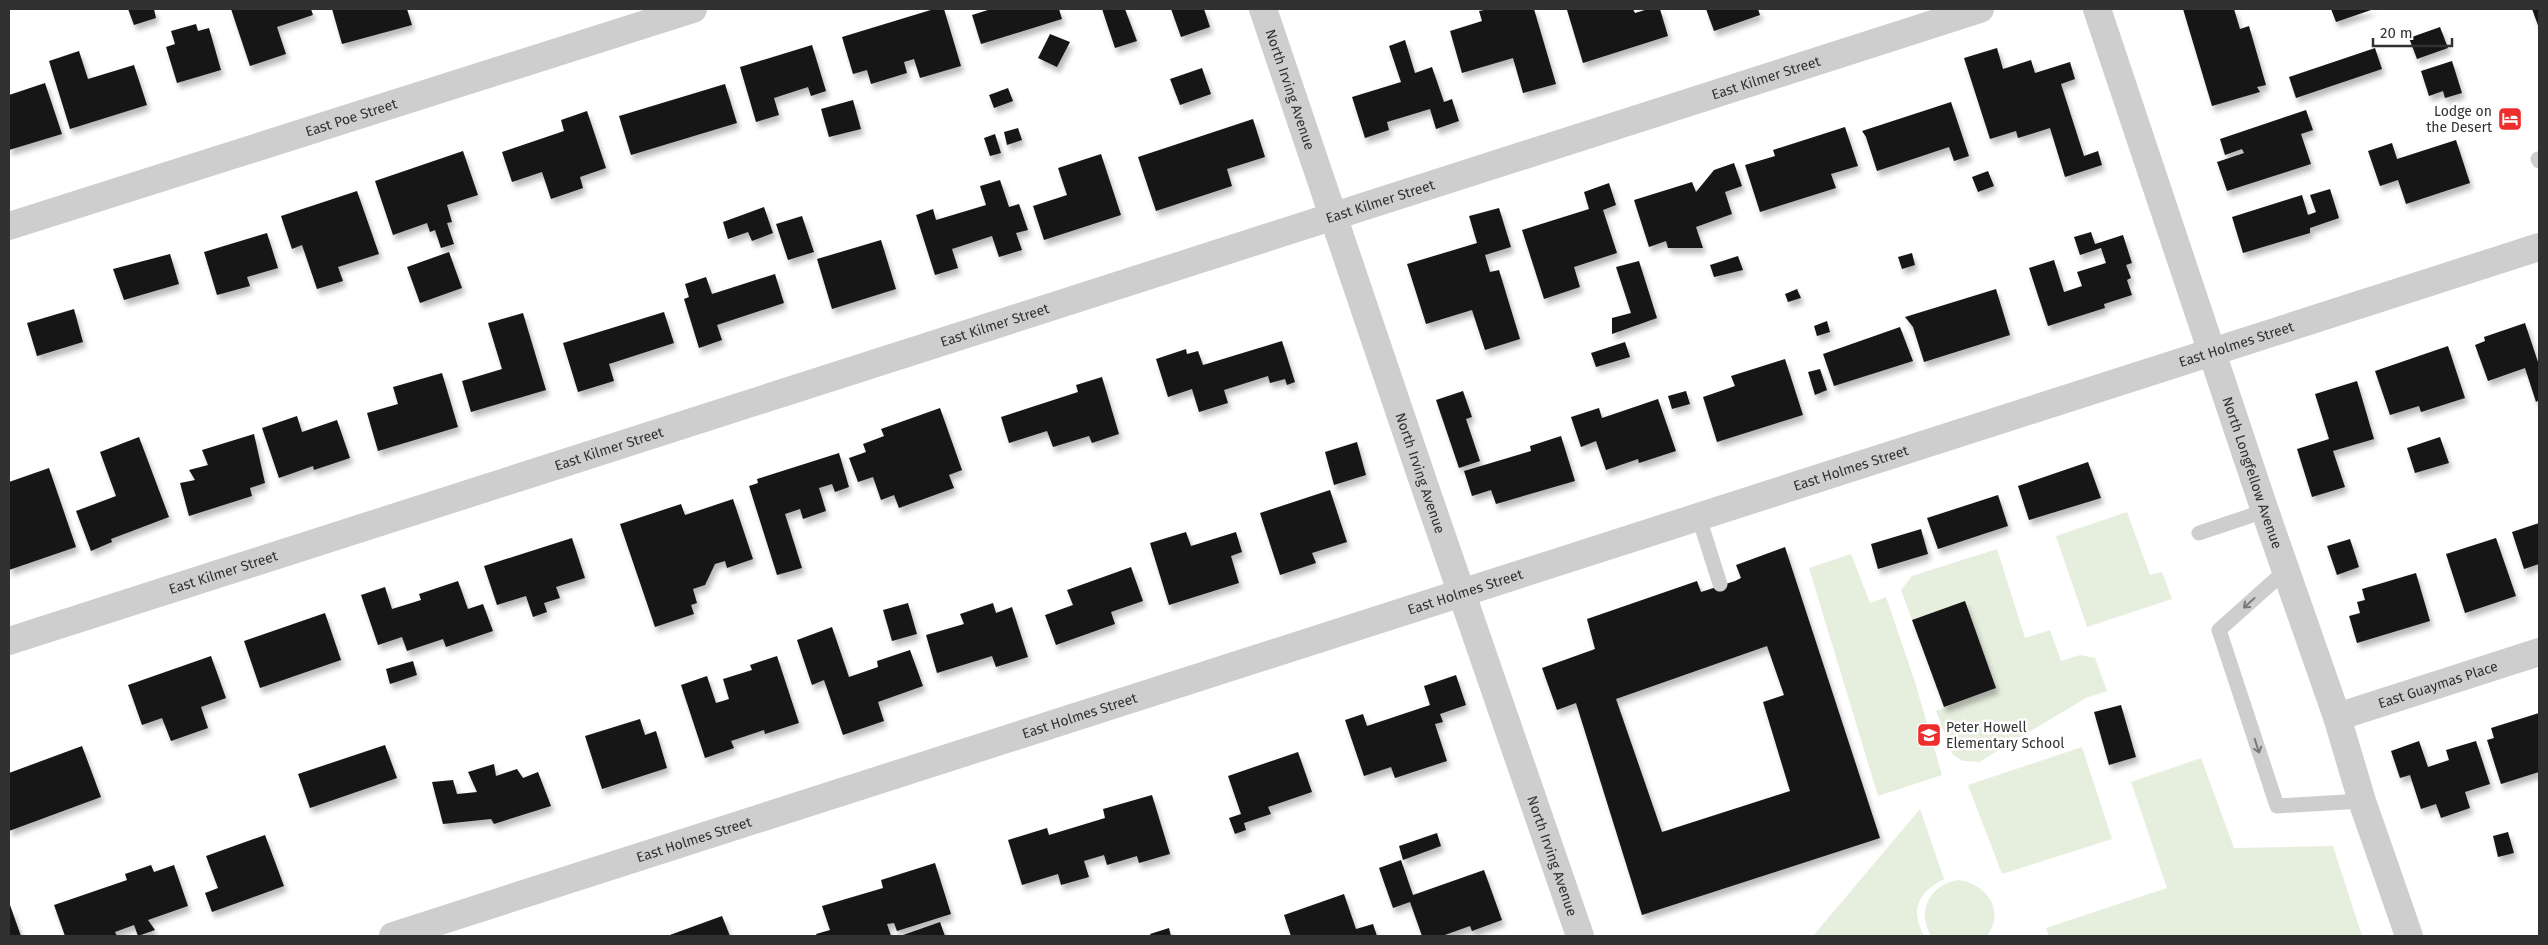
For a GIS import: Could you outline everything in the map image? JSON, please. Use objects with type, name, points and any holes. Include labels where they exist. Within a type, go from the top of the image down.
[{"type":"street","name":"East Poe Street","points":[[9,226],[694,9]]},
{"type":"street","name":"North Irving Avenue","points":[[1263,9],[1580,936]]},
{"type":"street","name":"East Kilmer Street","points":[[9,641],[1980,9]]},
{"type":"street","name":"North Longfellow Avenue","points":[[2097,9],[2285,571],[2337,717],[2362,801],[2408,936]]},
{"type":"street","name":"East Holmes Street","points":[[393,936],[2539,247]]},
{"type":"street","name":"East Guaymas Place","points":[[2337,717],[2539,652]]},
{"type":"lane","points":[[2198,533],[2265,511]]},
{"type":"lane","points":[[1699,518],[1720,584]]},
{"type":"lane","points":[[2285,571],[2219,630],[2277,806],[2362,801]]},
{"type":"green space","points":[[2127,512],[2150,575],[2162,572],[2172,599],[2087,627],[2056,536]]},
{"type":"green space","points":[[1997,549],[2025,638],[2050,630],[2061,661],[2080,655],[2095,658],[2107,691],[2086,698],[1979,762],[1963,761],[1953,755],[1936,711],[1996,688],[1965,602],[1912,620],[1901,590],[1912,576]]},
{"type":"green space","points":[[1851,554],[1870,603],[1886,597],[1915,682],[1942,775],[1878,796],[1809,568]]},
{"type":"green space","points":[[2082,747],[2112,839],[2002,874],[1968,785]]},
{"type":"green space","points":[[2201,758],[2234,848],[2333,846],[2362,936],[2049,936],[2046,928],[2167,888],[2131,782]]},
{"type":"green space","points":[[1920,809],[1944,879],[1928,890],[1919,902],[1917,909],[1918,917],[1924,936],[1813,936]]},
{"type":"green space","points":[[1958,880],[1977,886],[1990,900],[1994,908],[1994,917],[1992,927],[1987,936],[1931,936],[1925,917],[1928,900],[1940,887]]},
{"type":"building","points":[[128,9],[154,9],[156,18],[134,25]]},
{"type":"building","points":[[231,9],[311,9],[313,15],[277,27],[286,54],[250,66]]},
{"type":"building","points":[[332,9],[407,9],[412,25],[342,44]]},
{"type":"building","points":[[934,9],[944,9],[961,66],[920,78],[914,59],[904,62],[907,73],[871,84],[867,70],[853,74],[842,37]]},
{"type":"building","points":[[991,9],[1059,9],[1062,19],[981,44],[972,15]]},
{"type":"building","points":[[1102,9],[1125,9],[1137,41],[1115,48]]},
{"type":"building","points":[[1171,9],[1204,9],[1210,27],[1181,37]]},
{"type":"building","points":[[1489,9],[1534,9],[1556,84],[1523,93],[1513,58],[1462,73],[1450,31],[1482,21],[1479,11]]},
{"type":"building","points":[[1633,9],[1635,13],[1648,9],[1660,9],[1668,36],[1583,63],[1567,10]]},
{"type":"building","points":[[1706,9],[1758,9],[1760,15],[1714,31]]},
{"type":"building","points":[[2183,9],[2234,9],[2240,29],[2249,26],[2266,85],[2257,87],[2260,92],[2212,106]]},
{"type":"building","points":[[2331,9],[2374,9],[2336,22]]},
{"type":"building","points":[[2532,9],[2539,9],[2539,28]]},
{"type":"building","points":[[196,24],[198,31],[209,28],[221,70],[177,83],[166,47],[175,44],[171,31]]},
{"type":"building","points":[[2440,27],[2448,48],[2417,59],[2409,38]]},
{"type":"building","points":[[1050,34],[1070,42],[1057,67],[1038,58]]},
{"type":"building","points":[[1405,40],[1415,73],[1432,67],[1444,102],[1452,99],[1459,121],[1436,129],[1430,109],[1387,122],[1389,130],[1365,138],[1352,97],[1401,82],[1389,46]]},
{"type":"building","points":[[812,45],[826,91],[811,96],[808,87],[774,98],[779,115],[756,122],[740,67]]},
{"type":"building","points":[[1997,48],[2003,69],[2031,60],[2035,73],[2070,62],[2075,79],[2061,84],[2084,156],[2098,151],[2102,165],[2065,177],[2050,128],[2018,138],[2016,131],[1990,139],[1964,58]]},
{"type":"building","points":[[2375,48],[2382,69],[2296,98],[2289,77]]},
{"type":"building","points":[[79,51],[88,79],[134,65],[147,105],[70,129],[49,61]]},
{"type":"building","points":[[2452,61],[2462,93],[2445,98],[2443,91],[2429,96],[2421,71]]},
{"type":"building","points":[[1202,68],[1211,94],[1180,105],[1170,79]]},
{"type":"building","points":[[45,83],[62,134],[9,150],[9,95]]},
{"type":"building","points":[[725,84],[737,123],[631,155],[619,116]]},
{"type":"building","points":[[1008,88],[1013,101],[994,108],[989,95]]},
{"type":"building","points":[[853,100],[861,129],[829,137],[821,109]]},
{"type":"building","points":[[1951,102],[1969,156],[1954,161],[1949,147],[1877,171],[1866,137],[1862,131]]},
{"type":"building","points":[[2306,110],[2313,130],[2301,134],[2311,164],[2227,191],[2217,162],[2244,153],[2242,149],[2225,155],[2220,139]]},
{"type":"building","points":[[587,111],[606,168],[580,177],[583,188],[551,199],[542,172],[512,182],[502,152],[564,131],[561,120]]},
{"type":"building","points":[[1253,119],[1265,157],[1227,169],[1232,186],[1156,211],[1138,157]]},
{"type":"building","points":[[1845,127],[1858,166],[1831,174],[1836,188],[1760,212],[1745,165],[1775,156],[1773,150]]},
{"type":"building","points":[[1018,128],[1022,140],[1007,145],[1004,132]]},
{"type":"building","points":[[995,134],[1001,153],[990,156],[984,138]]},
{"type":"building","points":[[2456,140],[2470,183],[2406,204],[2398,180],[2380,186],[2368,151],[2392,143],[2397,159]]},
{"type":"building","points":[[463,151],[478,195],[447,205],[452,222],[447,223],[454,244],[441,248],[435,230],[430,232],[427,223],[393,235],[375,181]]},
{"type":"building","points":[[1101,154],[1121,215],[1044,240],[1033,206],[1067,195],[1058,168]]},
{"type":"building","points":[[1734,163],[1742,186],[1725,192],[1732,214],[1696,227],[1703,248],[1668,248],[1666,241],[1649,247],[1634,200],[1692,182],[1696,192],[1714,170]]},
{"type":"building","points":[[1988,171],[1994,186],[1978,192],[1972,177]]},
{"type":"building","points":[[1000,180],[1009,207],[1019,204],[1028,230],[1016,233],[1022,250],[999,257],[992,236],[952,249],[958,268],[935,275],[916,215],[933,209],[936,220],[986,205],[980,186]]},
{"type":"building","points":[[1609,183],[1616,205],[1603,210],[1617,253],[1574,267],[1580,287],[1544,299],[1522,230],[1589,209],[1584,192]]},
{"type":"building","points":[[2330,189],[2339,218],[2310,228],[2310,233],[2243,253],[2232,217],[2302,195],[2308,215],[2316,212],[2310,195]]},
{"type":"building","points":[[357,191],[379,254],[338,267],[343,281],[317,289],[302,245],[292,249],[281,216]]},
{"type":"building","points":[[764,207],[773,233],[752,241],[748,232],[728,239],[723,222]]},
{"type":"building","points":[[1499,208],[1511,247],[1485,255],[1490,272],[1499,270],[1520,339],[1485,350],[1472,310],[1426,324],[1407,264],[1477,243],[1469,216]]},
{"type":"building","points":[[802,216],[814,252],[788,260],[776,224]]},
{"type":"building","points":[[2091,232],[2095,244],[2123,235],[2132,263],[2126,265],[2131,278],[2127,280],[2132,295],[2104,304],[2105,308],[2048,326],[2029,268],[2054,260],[2064,292],[2082,286],[2077,272],[2106,263],[2101,248],[2080,255],[2074,237]]},
{"type":"building","points":[[267,233],[278,268],[247,277],[250,286],[217,295],[204,252]]},
{"type":"building","points":[[881,240],[896,289],[832,309],[817,259]]},
{"type":"building","points":[[449,252],[462,288],[420,303],[407,267]]},
{"type":"building","points":[[1912,253],[1915,265],[1902,269],[1898,257]]},
{"type":"building","points":[[170,254],[179,284],[124,300],[113,269]]},
{"type":"building","points":[[1738,256],[1743,270],[1714,277],[1710,265]]},
{"type":"building","points":[[1639,261],[1657,318],[1612,334],[1612,318],[1631,313],[1616,267]]},
{"type":"building","points":[[775,274],[784,303],[717,325],[722,340],[699,348],[684,299],[689,297],[685,284],[706,277],[712,294]]},
{"type":"building","points":[[1797,289],[1801,298],[1788,302],[1785,294]]},
{"type":"building","points":[[1996,289],[2010,335],[1924,362],[1913,327],[1905,317]]},
{"type":"building","points":[[74,309],[83,342],[37,356],[27,323]]},
{"type":"building","points":[[664,312],[674,343],[609,364],[614,381],[578,392],[563,343]]},
{"type":"building","points":[[523,313],[546,390],[471,412],[462,381],[502,369],[488,323]]},
{"type":"building","points":[[1827,321],[1830,332],[1817,336],[1814,326]]},
{"type":"building","points":[[2525,323],[2539,365],[2539,400],[2536,402],[2525,368],[2488,381],[2475,345],[2485,341],[2484,337]]},
{"type":"building","points":[[1900,327],[1913,361],[1834,386],[1823,354]]},
{"type":"building","points":[[1282,341],[1295,382],[1287,385],[1285,379],[1270,383],[1268,376],[1224,390],[1228,403],[1199,412],[1192,389],[1168,397],[1156,359],[1186,349],[1187,354],[1198,351],[1203,365]]},
{"type":"building","points":[[1625,342],[1630,357],[1596,367],[1591,353]]},
{"type":"building","points":[[2448,346],[2465,398],[2421,412],[2419,406],[2390,415],[2375,371]]},
{"type":"building","points":[[1785,359],[1803,415],[1717,442],[1703,397],[1735,386],[1731,376]]},
{"type":"building","points":[[1820,369],[1827,390],[1815,395],[1808,372]]},
{"type":"building","points":[[442,373],[458,427],[378,451],[367,413],[398,404],[393,387]]},
{"type":"building","points":[[1102,377],[1119,434],[1092,443],[1089,436],[1053,447],[1047,431],[1009,443],[1001,417],[1078,392],[1076,385]]},
{"type":"building","points":[[2357,381],[2374,439],[2333,451],[2345,487],[2312,497],[2297,449],[2329,439],[2315,394]]},
{"type":"building","points":[[1463,391],[1472,417],[1466,419],[1480,461],[1459,468],[1436,400]]},
{"type":"building","points":[[1686,391],[1690,404],[1672,409],[1668,396]]},
{"type":"building","points":[[1658,399],[1676,451],[1639,463],[1638,459],[1606,470],[1596,441],[1581,447],[1571,417],[1599,408],[1602,418]]},
{"type":"building","points":[[940,408],[962,470],[949,475],[954,488],[899,508],[894,495],[881,500],[873,477],[858,482],[849,458],[866,452],[863,444],[884,436],[881,429]]},
{"type":"building","points":[[297,416],[302,432],[337,420],[350,458],[314,470],[313,466],[279,478],[262,428]]},
{"type":"building","points":[[254,434],[265,483],[250,488],[252,496],[189,516],[180,483],[195,480],[189,470],[208,465],[202,450]]},
{"type":"building","points":[[1561,436],[1575,481],[1496,504],[1491,490],[1472,496],[1464,471],[1531,451],[1530,446]]},
{"type":"building","points":[[139,437],[169,517],[111,539],[112,542],[91,551],[76,511],[116,496],[100,452]]},
{"type":"building","points":[[2440,437],[2449,463],[2415,473],[2407,448]]},
{"type":"building","points":[[1357,442],[1366,475],[1334,485],[1325,452]]},
{"type":"building","points":[[839,453],[849,487],[835,492],[832,484],[819,488],[826,511],[803,519],[800,509],[785,514],[802,568],[777,575],[749,486],[758,483],[757,479]]},
{"type":"building","points":[[2088,462],[2101,498],[2029,520],[2018,486]]},
{"type":"building","points":[[49,468],[76,547],[9,570],[9,482]]},
{"type":"building","points":[[1330,490],[1347,542],[1312,553],[1316,563],[1280,575],[1260,513]]},
{"type":"building","points":[[1998,495],[2008,526],[1938,549],[1927,518]]},
{"type":"building","points":[[733,499],[753,559],[727,568],[725,561],[715,564],[705,585],[693,589],[697,603],[691,605],[694,614],[655,627],[620,524],[681,504],[685,515]]},
{"type":"building","points":[[2539,523],[2539,564],[2524,569],[2512,532]]},
{"type":"building","points":[[1921,529],[1928,554],[1878,569],[1871,544]]},
{"type":"building","points":[[1186,532],[1191,546],[1236,532],[1242,552],[1231,556],[1239,583],[1169,605],[1150,543]]},
{"type":"building","points":[[572,538],[585,578],[556,587],[560,598],[544,603],[547,612],[533,617],[526,596],[497,605],[484,566]]},
{"type":"building","points":[[2496,538],[2516,596],[2465,613],[2446,554]]},
{"type":"building","points":[[2350,539],[2359,567],[2337,575],[2327,546]]},
{"type":"building","points":[[1785,547],[1880,838],[1642,915],[1576,703],[1557,710],[1542,668],[1595,649],[1587,619],[1697,581],[1701,592],[1735,581],[1741,578],[1736,565]],"holes":[[[1767,646],[1784,695],[1763,702],[1790,791],[1662,832],[1616,699]]]},
{"type":"building","points":[[1131,567],[1143,601],[1111,612],[1115,624],[1056,645],[1045,615],[1073,605],[1067,590]]},
{"type":"building","points":[[2416,573],[2430,621],[2357,643],[2349,616],[2360,613],[2357,602],[2365,600],[2362,589]]},
{"type":"building","points":[[458,581],[468,609],[483,604],[493,631],[446,647],[443,639],[407,651],[402,637],[378,645],[361,595],[385,587],[392,609],[421,600],[419,594]]},
{"type":"building","points":[[1965,601],[1996,688],[1944,707],[1912,620]]},
{"type":"building","points":[[908,603],[917,634],[892,641],[883,610]]},
{"type":"building","points":[[993,603],[996,613],[1012,607],[1028,657],[996,667],[992,656],[937,673],[926,635],[964,624],[960,614]]},
{"type":"building","points":[[325,613],[341,660],[260,688],[244,641]]},
{"type":"building","points":[[832,627],[849,677],[878,667],[877,661],[910,650],[923,686],[878,702],[884,721],[843,735],[824,680],[812,685],[797,640]]},
{"type":"building","points":[[211,656],[226,698],[201,707],[208,728],[171,741],[162,718],[142,725],[128,685]]},
{"type":"building","points":[[777,656],[799,723],[765,734],[764,730],[731,741],[734,748],[705,758],[681,685],[707,676],[716,703],[729,699],[723,679],[752,670],[750,665]]},
{"type":"building","points":[[413,661],[417,675],[390,684],[386,669]]},
{"type":"building","points":[[1456,675],[1466,705],[1440,714],[1443,722],[1435,724],[1447,761],[1395,778],[1391,767],[1364,776],[1345,720],[1363,714],[1367,726],[1430,705],[1424,686]]},
{"type":"building","points":[[2121,705],[2136,757],[2109,765],[2094,712]]},
{"type":"building","points":[[2539,713],[2539,772],[2501,784],[2487,740],[2494,738],[2491,728]]},
{"type":"building","points":[[640,719],[645,735],[656,731],[667,768],[602,789],[585,736]]},
{"type":"building","points":[[2419,741],[2428,767],[2449,760],[2446,750],[2476,741],[2490,784],[2465,792],[2470,808],[2441,818],[2436,804],[2421,809],[2410,775],[2400,778],[2391,751]]},
{"type":"building","points":[[385,745],[397,778],[310,808],[298,774]]},
{"type":"building","points":[[82,746],[101,797],[9,831],[9,773]]},
{"type":"building","points":[[1298,752],[1312,792],[1268,807],[1271,814],[1244,823],[1246,830],[1235,834],[1229,818],[1241,814],[1228,776]]},
{"type":"building","points":[[494,764],[496,776],[517,769],[523,778],[538,772],[551,806],[494,824],[491,819],[443,824],[432,782],[453,780],[457,794],[477,792],[468,772]]},
{"type":"building","points":[[1152,795],[1170,854],[1139,863],[1137,856],[1107,865],[1104,855],[1084,861],[1089,877],[1061,885],[1058,874],[1022,885],[1008,840],[1047,828],[1049,835],[1105,818],[1103,809]]},
{"type":"building","points":[[2508,832],[2514,853],[2498,857],[2493,836]]},
{"type":"building","points":[[1437,833],[1441,846],[1403,860],[1399,846]]},
{"type":"building","points":[[265,835],[284,886],[212,912],[205,893],[218,888],[206,856]]},
{"type":"building","points":[[1401,860],[1413,895],[1484,870],[1502,920],[1472,931],[1470,926],[1442,936],[1422,936],[1410,902],[1393,908],[1379,868]]},
{"type":"building","points":[[935,863],[951,914],[897,931],[894,923],[887,924],[891,936],[817,936],[816,934],[830,930],[822,906],[883,888],[881,880]]},
{"type":"building","points":[[151,865],[154,872],[174,865],[188,906],[148,920],[155,930],[138,936],[134,925],[115,932],[117,936],[65,936],[54,905],[127,880],[125,874]]},
{"type":"building","points":[[1344,894],[1356,929],[1373,924],[1377,936],[1291,936],[1284,915]]},
{"type":"building","points":[[10,905],[21,936],[9,936]]},
{"type":"building","points":[[722,916],[730,936],[667,936]]},
{"type":"building","points":[[940,922],[945,936],[903,936],[903,935]]},
{"type":"building","points":[[1169,928],[1171,936],[1151,936],[1150,934]]},
{"type":"place","name":"Lodge on the Desert","points":[[2510,119]]},
{"type":"place","name":"Peter Howell Elementary School","points":[[1929,735]]}]
